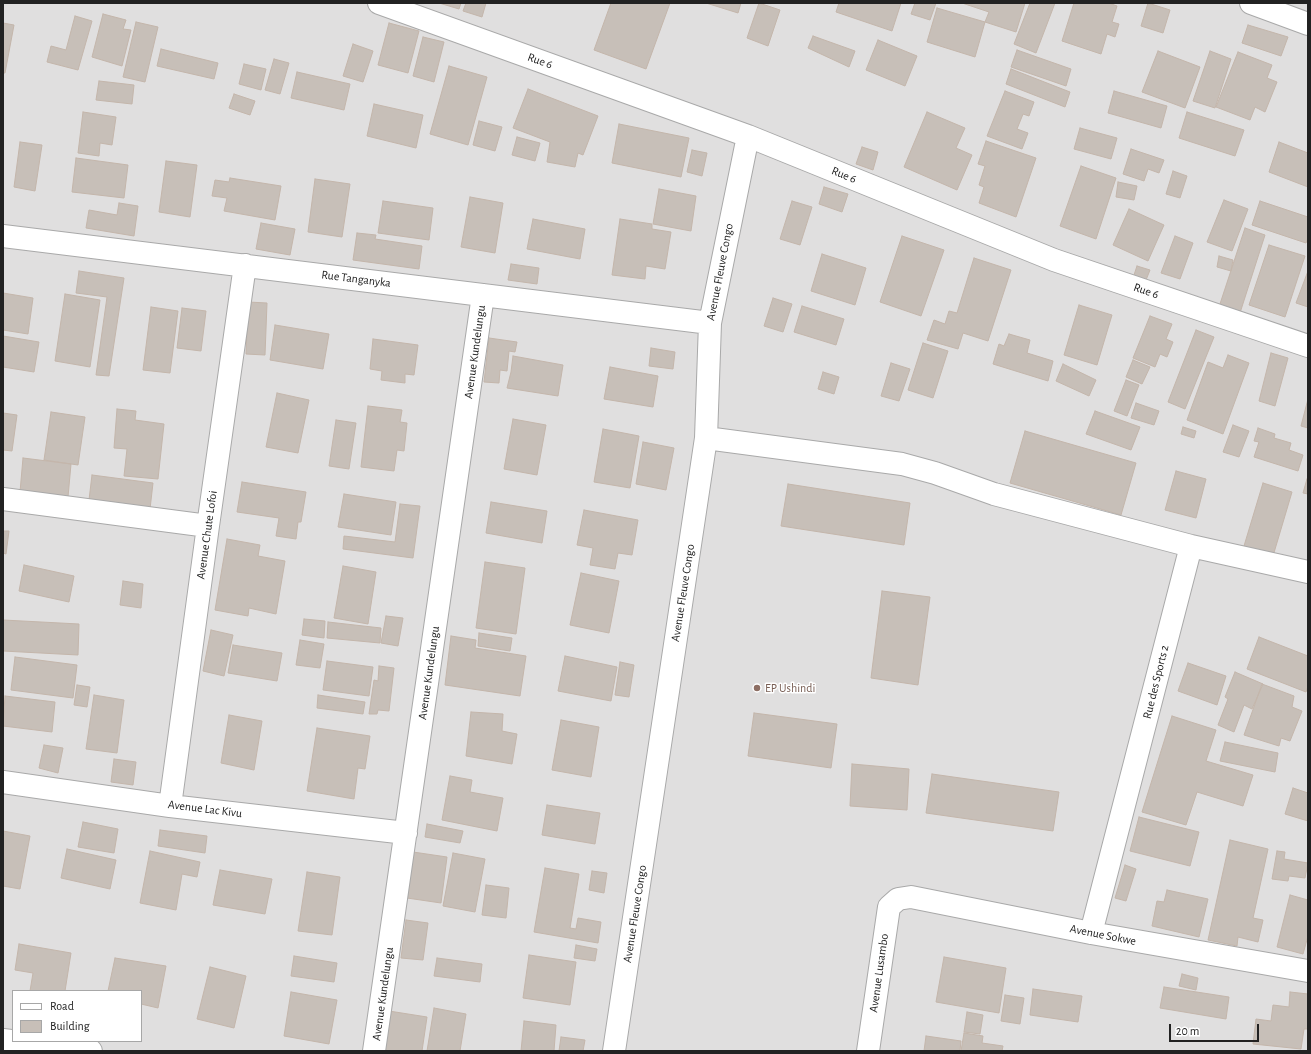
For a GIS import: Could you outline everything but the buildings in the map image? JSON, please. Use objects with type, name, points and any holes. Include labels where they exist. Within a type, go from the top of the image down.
[{"type":"street","name":"Rue 6","points":[[379,3],[748,136],[1054,260],[1308,346]]},
{"type":"street","points":[[1251,3],[1308,24]]},
{"type":"street","name":"Avenue Fleuve Congo","points":[[614,1051],[706,438],[710,323],[748,136]]},
{"type":"street","name":"Rue Tanganyka","points":[[3,236],[710,323]]},
{"type":"street","name":"Avenue Chute Lofoi","points":[[170,806],[245,265]]},
{"type":"street","name":"Avenue Kundelungu","points":[[374,1051],[483,295]]},
{"type":"street","points":[[706,438],[902,464],[935,473],[994,494],[1191,546],[1308,572]]},
{"type":"street","points":[[3,499],[208,526]]},
{"type":"street","name":"Rue des Sports 2","points":[[1091,933],[1191,546]]},
{"type":"street","name":"Avenue Lac Kivu","points":[[3,782],[170,806],[406,833]]},
{"type":"street","name":"Avenue Sokwe","points":[[898,899],[911,897],[1091,933],[1308,971]]},
{"type":"street","name":"Avenue Lusambo","points":[[868,1051],[889,907],[898,899]]},
{"type":"street","points":[[19,1042],[91,1051]]},
{"type":"shaded area","points":[[3,3],[1308,3],[1308,1051],[3,1051]]},
{"type":"place","name":"EP Ushindi","points":[[757,688]]}]
